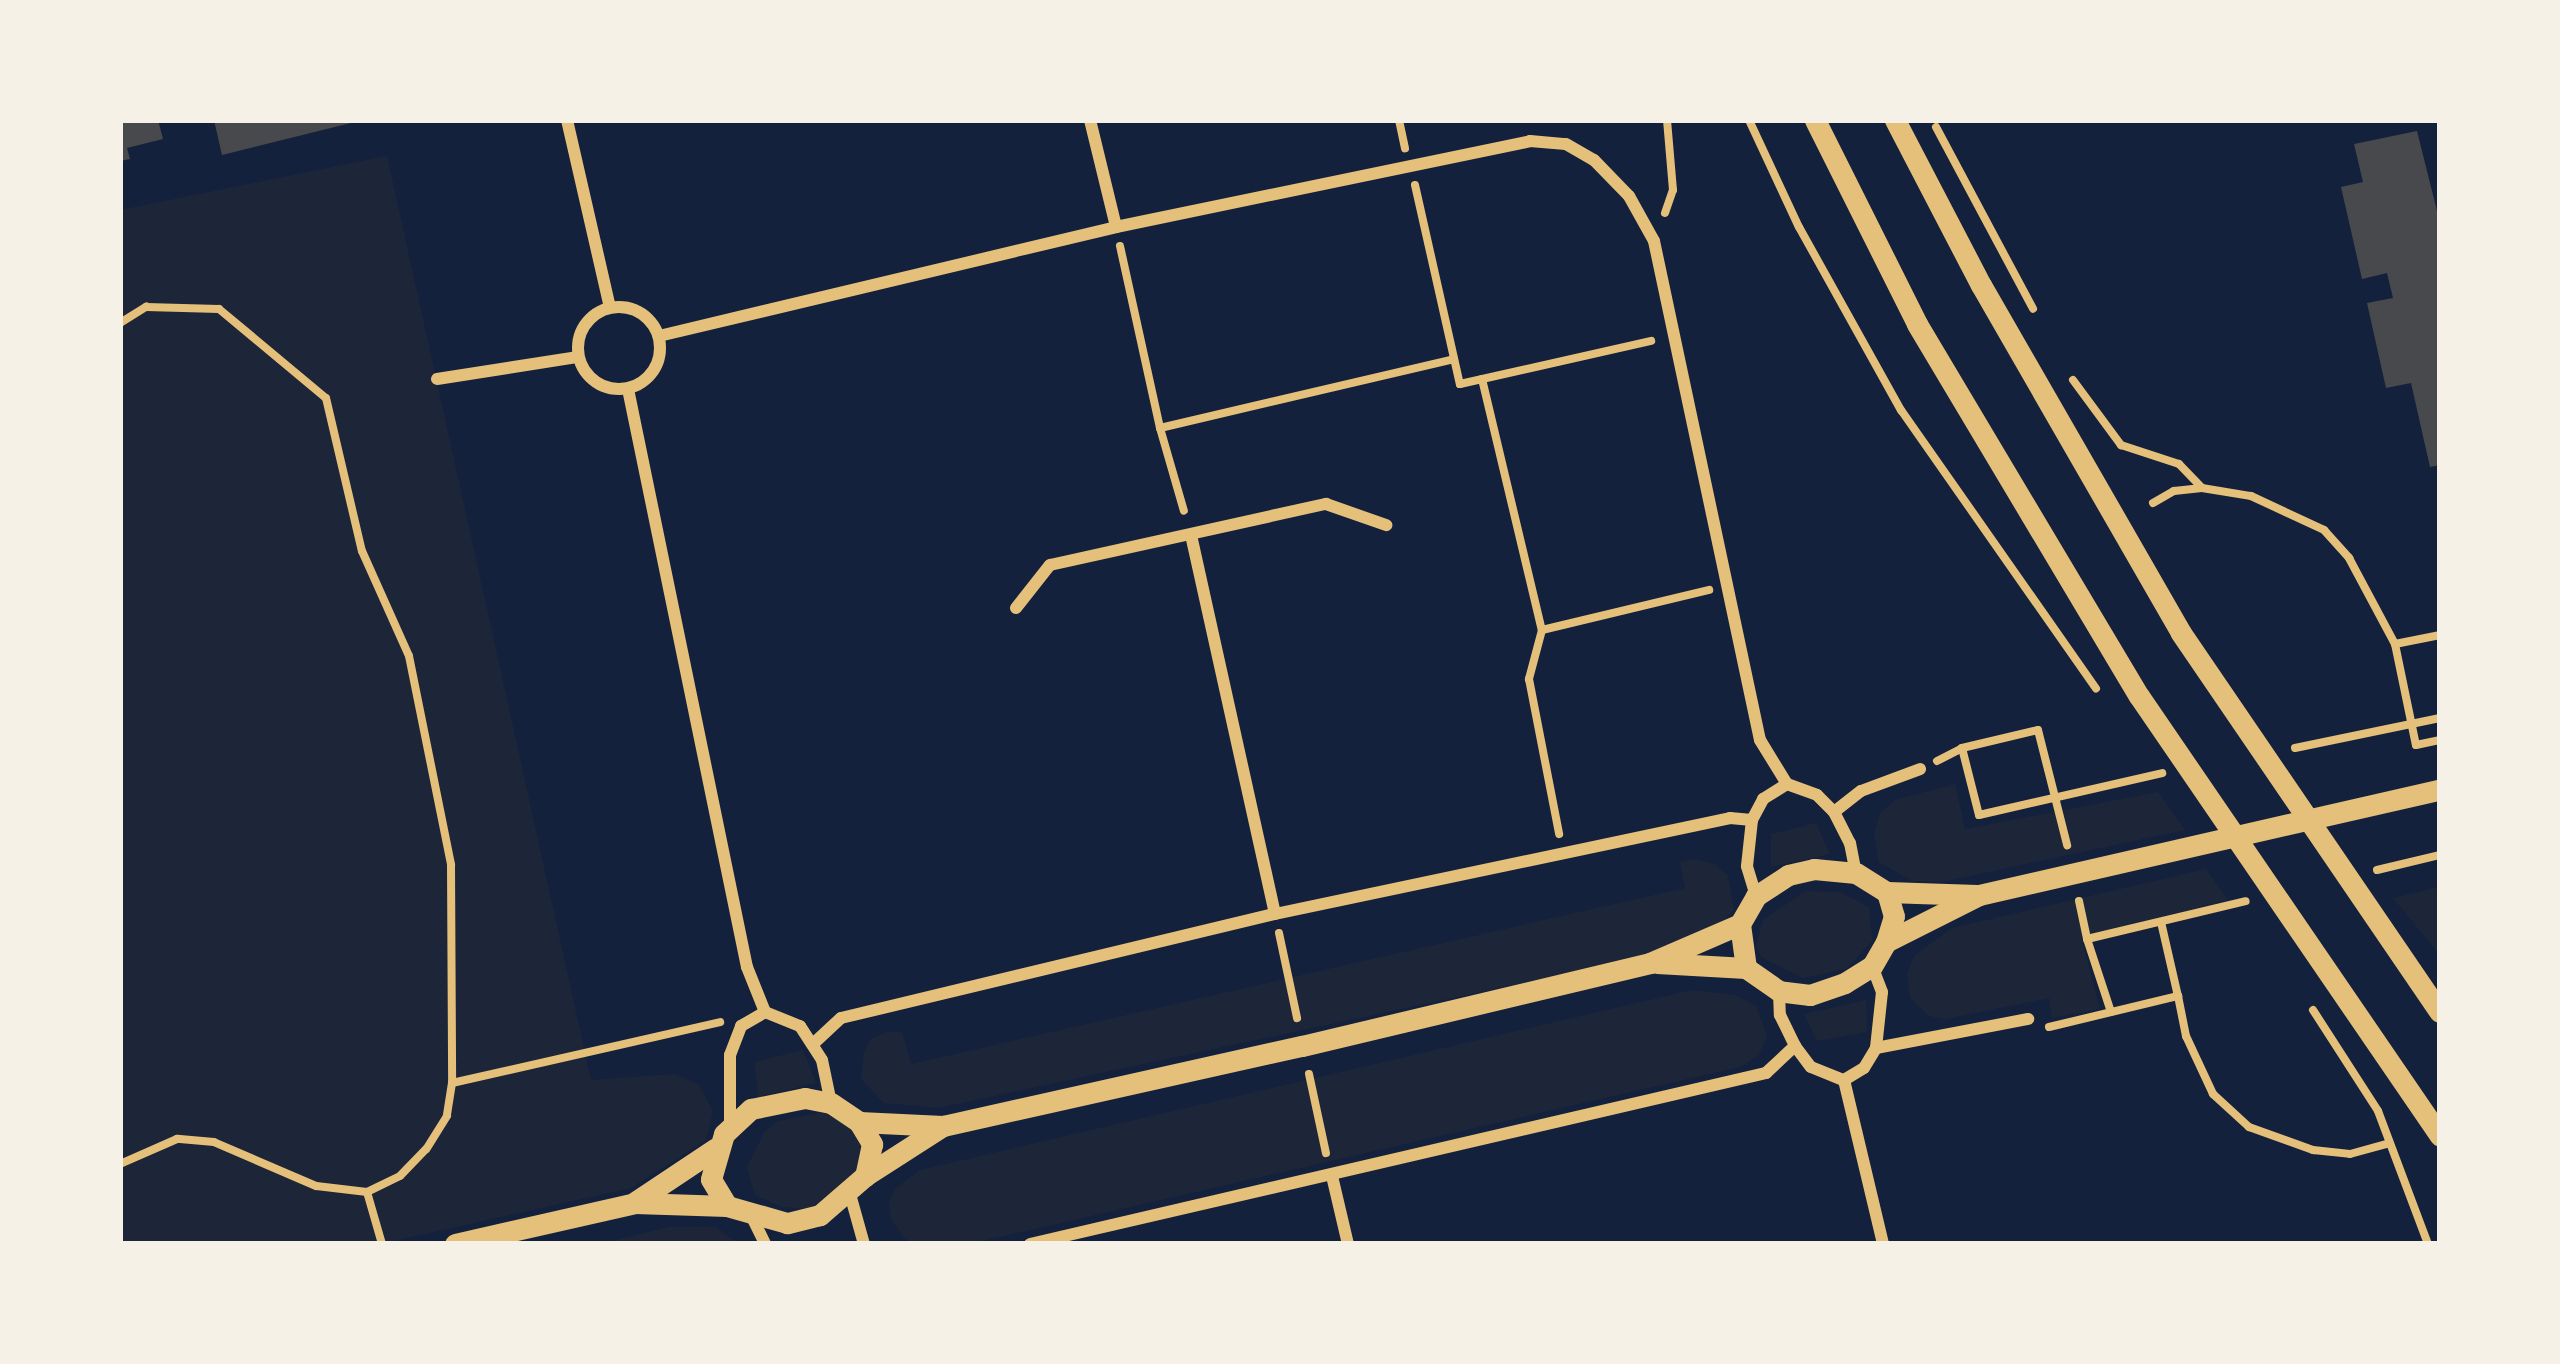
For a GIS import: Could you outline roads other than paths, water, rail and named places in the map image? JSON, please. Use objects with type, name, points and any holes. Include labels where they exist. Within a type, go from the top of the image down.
[{"type":"street","points":[[567,120],[610,308]]},
{"type":"street","points":[[1090,120],[1116,227]]},
{"type":"street","points":[[1815,120],[1917,324],[2139,696],[2440,1136]]},
{"type":"street","points":[[1895,120],[1981,285],[2181,634],[2439,1011]]},
{"type":"street","points":[[659,336],[1116,227],[1530,142],[1566,144],[1594,160],[1629,196],[1654,241],[1760,740],[1787,784],[1817,795],[1834,812],[1850,843],[1856,873]]},
{"type":"street","points":[[610,308],[640,312],[659,336],[655,369],[628,389],[596,384],[578,357],[585,323],[610,308]]},
{"type":"street","points":[[436,379],[578,357]]},
{"type":"street","points":[[628,389],[747,967],[765,1012],[800,1026],[813,1044],[831,1103]]},
{"type":"street","points":[[1016,608],[1050,565],[1326,504],[1386,525]]},
{"type":"street","points":[[1191,535],[1275,914]]},
{"type":"street","points":[[1834,812],[1862,791],[1920,769]]},
{"type":"street","points":[[1756,896],[1747,866],[1752,820],[1763,799],[1787,784]]},
{"type":"street","points":[[1886,942],[1979,895],[2440,789]]},
{"type":"street","points":[[813,1044],[841,1018],[1275,914],[1730,818],[1752,820]]},
{"type":"street","points":[[859,1122],[943,1126],[1650,963],[1740,924],[1756,896],[1788,875],[1814,869],[1856,873],[1887,892],[1979,895]]},
{"type":"street","points":[[1650,963],[1746,968],[1779,991],[1810,995],[1872,966],[1894,916],[1887,892]]},
{"type":"street","points":[[1740,924],[1746,968]]},
{"type":"street","points":[[1844,1080],[1864,1068],[1876,1048],[1882,992],[1872,966]]},
{"type":"street","points":[[1779,991],[1780,1015],[1795,1046],[1811,1067],[1844,1080]]},
{"type":"street","points":[[730,1125],[730,1055],[741,1026],[765,1012]]},
{"type":"street","points":[[1876,1048],[2028,1019]]},
{"type":"street","points":[[1030,1244],[1766,1073],[1795,1046]]},
{"type":"street","points":[[1844,1080],[1883,1244]]},
{"type":"street","points":[[728,1206],[711,1179],[716,1148],[730,1125],[752,1109],[780,1100],[831,1103],[859,1122],[872,1144],[858,1185],[864,1244]]},
{"type":"street","points":[[455,1244],[635,1203],[728,1206],[752,1217],[787,1223],[804,1219],[943,1126]]},
{"type":"street","points":[[635,1203],[716,1148]]},
{"type":"street","points":[[1332,1176],[1348,1244]]},
{"type":"street","points":[[752,1217],[765,1244]]}]
